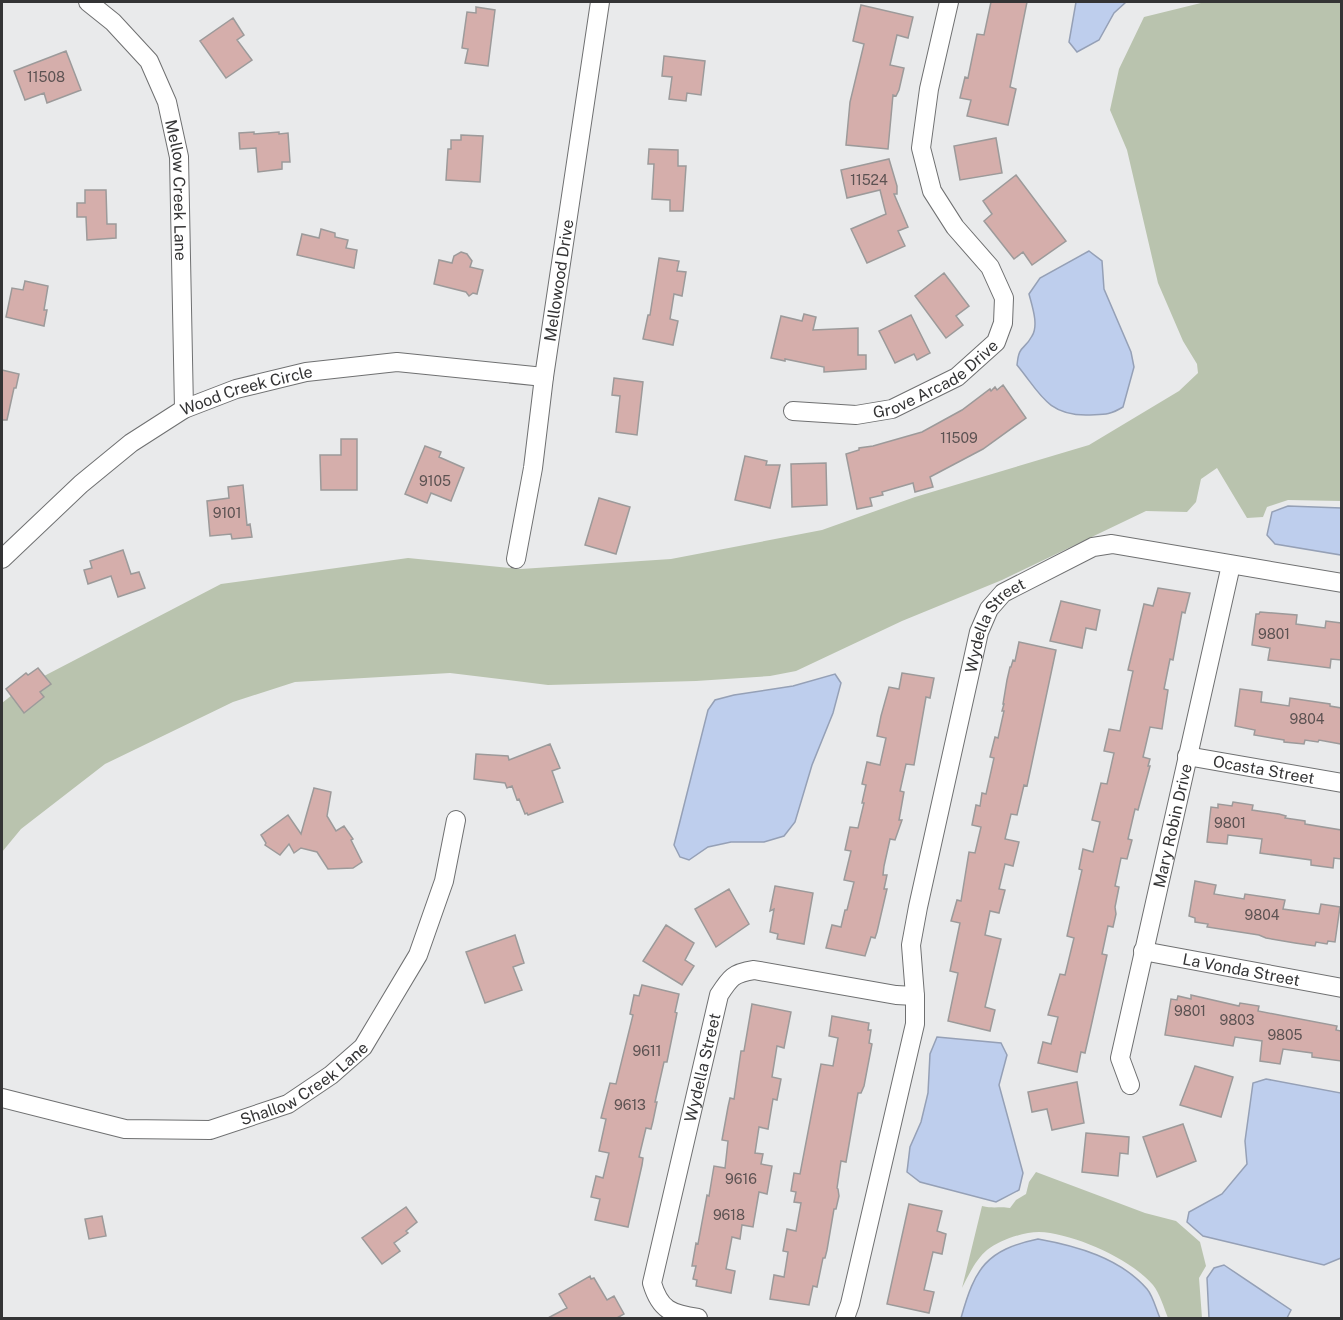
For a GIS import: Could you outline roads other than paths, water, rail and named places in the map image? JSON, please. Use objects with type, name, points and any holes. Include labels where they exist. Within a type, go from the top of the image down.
[{"type":"street","name":"Mellow Creek Lane","points":[[88,2],[113,22],[149,61],[167,102],[179,157],[184,409]]},
{"type":"street","name":"Mellowood Drive","points":[[516,559],[534,468],[544,377],[600,2]]},
{"type":"street","name":"Grove Arcade Drive","points":[[793,411],[856,415],[892,409],[957,377],[996,342],[1003,322],[1004,298],[990,267],[956,227],[932,191],[921,148],[929,89],[949,2]]},
{"type":"street","name":"Wood Creek Circle","points":[[2,559],[96,471],[131,443],[184,409],[236,389],[306,372],[397,362],[544,377]]},
{"type":"street","name":"Wydella Street","points":[[845,1318],[850,1305],[915,1024],[911,945],[918,907],[979,632],[989,609],[1004,594],[1093,546],[1112,544],[1341,583]]},
{"type":"street","name":"Mary Robin Drive","points":[[1130,1085],[1120,1058],[1232,564]]},
{"type":"street","name":"Ocasta Street","points":[[1187,756],[1341,783]]},
{"type":"street","name":"Shallow Creek Lane","points":[[2,1098],[125,1129],[210,1130],[288,1104],[331,1075],[363,1047],[418,955],[444,881],[456,820]]},
{"type":"street","name":"La Vonda Street","points":[[1143,951],[1341,988]]},
{"type":"street","name":"Wydella Street","points":[[698,1318],[668,1311],[657,1297],[652,1283],[719,995],[730,978],[740,972],[754,970],[915,996]]},
{"type":"water","points":[[1076,2],[1126,2],[1114,13],[1099,40],[1077,52],[1069,42]]},
{"type":"water","points":[[1089,251],[1102,261],[1104,289],[1131,352],[1134,367],[1123,407],[1109,413],[1086,415],[1073,414],[1053,407],[1017,365],[1021,351],[1034,332],[1034,315],[1029,294],[1040,278]]},
{"type":"water","points":[[1288,506],[1341,508],[1341,555],[1275,544],[1267,535],[1272,512]]},
{"type":"water","points":[[835,674],[841,683],[833,713],[812,765],[795,822],[784,836],[764,842],[731,842],[708,847],[689,860],[680,857],[674,845],[708,710],[715,700],[793,686]]},
{"type":"water","points":[[937,1037],[1001,1043],[1007,1055],[999,1085],[1023,1173],[1019,1190],[996,1202],[920,1182],[907,1172],[910,1147],[921,1122],[928,1093],[930,1054]]},
{"type":"water","points":[[1266,1079],[1341,1093],[1341,1258],[1324,1265],[1203,1236],[1187,1222],[1189,1212],[1222,1194],[1247,1164],[1245,1141],[1253,1083]]},
{"type":"water","points":[[1038,1239],[1083,1250],[1124,1269],[1147,1289],[1160,1318],[961,1318],[972,1286],[985,1264],[1006,1249]]},
{"type":"water","points":[[1224,1265],[1291,1310],[1287,1318],[1209,1318],[1207,1278],[1214,1268]]}]
